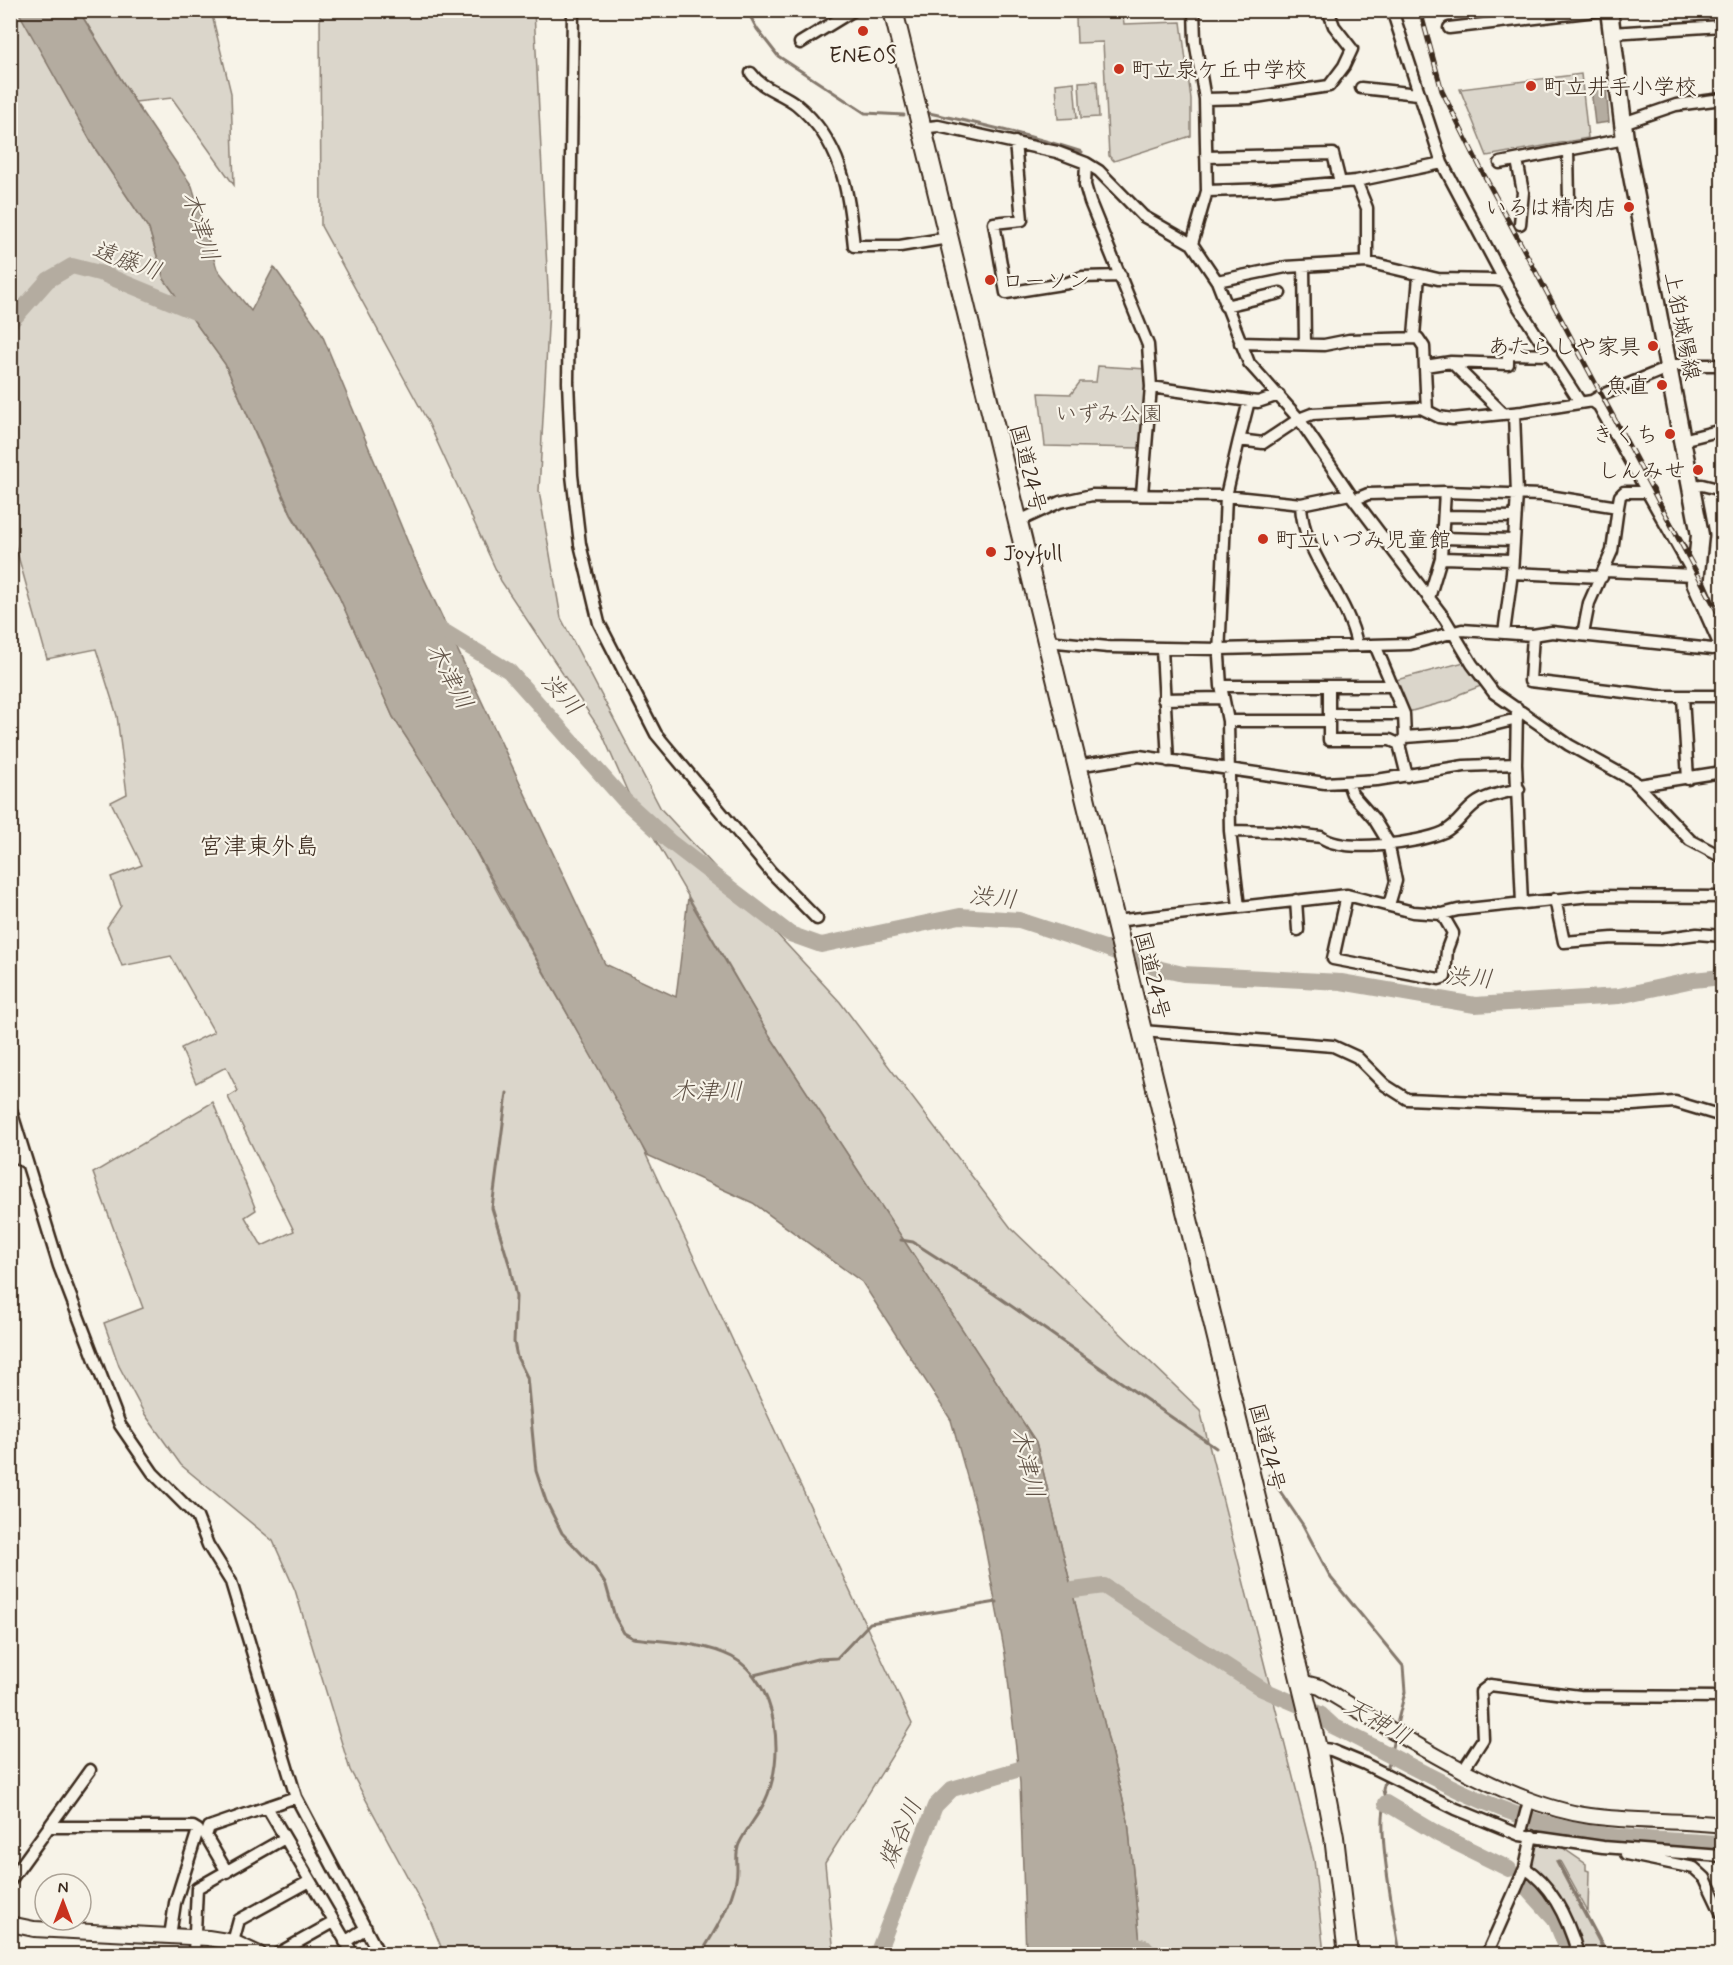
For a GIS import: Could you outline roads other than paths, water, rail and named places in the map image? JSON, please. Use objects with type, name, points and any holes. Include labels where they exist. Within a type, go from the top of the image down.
[{"type":"highway","name":"国道24号","points":[[893,10],[1317,1748],[1334,1837],[1348,1954]]},
{"type":"main road","name":"上狛城陽線","points":[[1607,10],[1624,131],[1700,535],[1700,560],[1694,575]]},
{"type":"main road","points":[[1694,575],[1722,645]]},
{"type":"street","points":[[573,10],[568,382],[572,475],[580,544],[599,624],[656,734],[771,872],[817,919]]},
{"type":"street","points":[[800,43],[854,10]]},
{"type":"street","points":[[1192,244],[1207,190],[1205,99],[1195,41],[1194,10]]},
{"type":"street","points":[[1205,99],[1249,98],[1329,86],[1344,66],[1352,49],[1334,26],[1328,10]]},
{"type":"street","points":[[1392,10],[1442,163],[1505,282],[1580,402]]},
{"type":"street","points":[[1449,28],[1607,10]]},
{"type":"street","points":[[1611,33],[1722,26]]},
{"type":"street","points":[[751,73],[758,83],[792,101],[819,125],[839,162],[849,194],[854,246],[900,246],[948,238]]},
{"type":"street","points":[[1361,88],[1418,94]]},
{"type":"street","points":[[1500,163],[1568,150],[1624,131],[1676,105],[1722,99]]},
{"type":"street","points":[[921,128],[938,126],[1015,142],[1057,152],[1086,163],[1099,171],[1143,216],[1192,244],[1217,281],[1249,363],[1299,418],[1353,496],[1429,598],[1494,693],[1517,713],[1569,745],[1624,774],[1639,785],[1690,840],[1722,857]]},
{"type":"street","points":[[1015,142],[1022,220],[994,223],[1006,293],[1068,283],[1082,278],[1121,276]]},
{"type":"street","points":[[1568,150],[1569,202]]},
{"type":"street","points":[[1206,157],[1333,154],[1340,182]]},
{"type":"street","points":[[1517,160],[1523,192],[1520,224]]},
{"type":"street","points":[[1086,163],[1085,185],[1146,336],[1150,387],[1142,494]]},
{"type":"street","points":[[1207,190],[1271,189],[1356,181],[1442,163]]},
{"type":"street","points":[[1356,181],[1367,208],[1367,262]]},
{"type":"street","points":[[1217,281],[1286,267],[1367,262],[1437,279],[1496,279],[1505,282]]},
{"type":"street","points":[[1304,266],[1305,343]]},
{"type":"street","points":[[1414,336],[1419,276]]},
{"type":"street","points":[[1226,306],[1280,293]]},
{"type":"street","points":[[1240,343],[1324,345],[1349,340],[1414,336],[1423,343],[1427,411]]},
{"type":"street","points":[[1425,366],[1451,362],[1508,364],[1508,354],[1551,355]]},
{"type":"street","points":[[1451,362],[1509,413],[1517,494],[1512,573],[1504,633]]},
{"type":"street","points":[[1239,440],[1263,443],[1299,418],[1312,414],[1420,408],[1439,417],[1453,419],[1592,401],[1602,394],[1675,366],[1722,365]]},
{"type":"street","points":[[1150,387],[1257,402],[1279,394]]},
{"type":"street","points":[[1239,907],[1230,831],[1228,722],[1221,686],[1220,649],[1226,496],[1249,401]]},
{"type":"street","points":[[1512,573],[1694,575],[1599,406],[1592,401]]},
{"type":"street","points":[[1682,440],[1722,430]]},
{"type":"street","points":[[1691,486],[1702,485],[1722,490]]},
{"type":"street","points":[[1017,522],[1060,502],[1092,495],[1226,496],[1301,504],[1368,494],[1445,492],[1517,494],[1618,507]]},
{"type":"street","points":[[1429,598],[1441,558],[1445,492]]},
{"type":"street","points":[[1583,634],[1589,603],[1612,552],[1620,496],[1624,492],[1648,492]]},
{"type":"street","points":[[1301,504],[1301,513],[1312,546],[1338,592],[1355,633],[1357,645]]},
{"type":"street","points":[[1444,516],[1514,517]]},
{"type":"street","points":[[1443,538],[1513,540]]},
{"type":"street","points":[[1441,558],[1512,560]]},
{"type":"street","points":[[1047,641],[1162,649],[1375,645],[1410,644],[1462,630],[1533,635],[1552,632],[1583,634],[1712,649],[1722,645]]},
{"type":"street","points":[[1533,635],[1530,681],[1618,693],[1683,697],[1722,696]]},
{"type":"street","points":[[1375,645],[1404,714],[1402,740],[1407,776]]},
{"type":"street","points":[[1162,649],[1168,761]]},
{"type":"street","points":[[1221,686],[1392,686]]},
{"type":"street","points":[[1329,686],[1329,740],[1402,740],[1461,733],[1517,713]]},
{"type":"street","points":[[1683,697],[1688,779]]},
{"type":"street","points":[[1163,699],[1223,698]]},
{"type":"street","points":[[1517,713],[1516,764],[1519,789],[1522,904]]},
{"type":"street","points":[[1228,722],[1404,714]]},
{"type":"street","points":[[1077,766],[1139,756],[1325,783],[1348,783],[1464,766],[1516,764]]},
{"type":"street","points":[[1639,785],[1722,772]]},
{"type":"street","points":[[1348,783],[1352,794],[1374,819],[1388,842],[1396,881],[1389,905]]},
{"type":"street","points":[[1230,831],[1278,832],[1321,837],[1327,841],[1351,845],[1388,842],[1444,832],[1461,821],[1474,804],[1494,795],[1519,789]]},
{"type":"street","points":[[1115,921],[1347,895],[1413,912],[1442,914],[1458,910],[1555,899],[1625,896],[1722,897]]},
{"type":"street","points":[[1347,895],[1334,959],[1439,978],[1445,977],[1447,949],[1453,933],[1442,914]]},
{"type":"street","points":[[1555,899],[1564,942],[1613,938],[1660,939],[1697,934],[1722,936]]},
{"type":"street","points":[[1296,900],[1298,930]]},
{"type":"street","points":[[1142,1031],[1333,1046],[1357,1057],[1385,1086],[1407,1099],[1633,1105],[1675,1101],[1722,1116]]},
{"type":"street","points":[[10,1107],[59,1266],[120,1425],[146,1464],[197,1517],[208,1545],[231,1582],[296,1797],[379,1954]]},
{"type":"street","points":[[10,1141],[20,1159],[29,1165]]},
{"type":"street","points":[[1301,1683],[1320,1687],[1463,1770],[1529,1802],[1589,1816],[1722,1825]]},
{"type":"street","points":[[1463,1770],[1483,1739],[1481,1692],[1490,1685],[1580,1696],[1722,1697]]},
{"type":"street","points":[[1317,1748],[1331,1749],[1456,1809],[1524,1834],[1603,1847],[1694,1868],[1705,1878],[1722,1914]]},
{"type":"street","points":[[10,1881],[90,1770]]},
{"type":"street","points":[[51,1827],[204,1828],[296,1797]]},
{"type":"street","points":[[1487,1954],[1525,1868],[1524,1834],[1529,1802]]},
{"type":"street","points":[[267,1807],[352,1954]]},
{"type":"street","points":[[204,1828],[206,1836],[227,1872]]},
{"type":"street","points":[[170,1936],[175,1902],[204,1828]]},
{"type":"street","points":[[194,1954],[197,1888],[285,1838]]},
{"type":"street","points":[[1603,1847],[1722,1856]]},
{"type":"street","points":[[1525,1868],[1552,1895],[1563,1914],[1578,1954]]},
{"type":"street","points":[[233,1942],[239,1920],[310,1881]]},
{"type":"street","points":[[278,1954],[334,1922]]},
{"type":"street","points":[[10,1924],[34,1929],[194,1937],[233,1942],[259,1954]]},
{"type":"street","points":[[345,1942],[366,1928]]},
{"type":"water","name":"木津川","points":[[18,11],[79,11],[135,102],[192,186],[217,269],[251,311],[274,267],[321,332],[414,557],[605,964],[676,997],[688,898],[768,1033],[1036,1442],[1128,1821],[1141,1954],[1026,1954],[1020,1783],[1005,1654],[981,1526],[951,1420],[862,1282],[753,1203],[647,1155],[450,805],[393,717],[337,592],[292,515],[225,364],[164,279],[149,229],[94,147]]},
{"type":"water","points":[[1606,87],[1609,122],[1595,124],[1591,89]]},
{"type":"waterway","points":[[747,10],[757,29],[778,56],[865,113],[904,115]]},
{"type":"waterway","points":[[929,113],[1082,152]]},
{"type":"waterway","name":"遠藤川","points":[[10,323],[48,280],[72,266],[103,274],[205,316]]},
{"type":"waterway","name":"渋川","points":[[432,624],[509,671],[623,799],[669,841],[790,934],[821,945],[960,916],[1019,920],[1161,969],[1183,974],[1341,982],[1475,1005],[1619,996],[1693,980],[1722,977]]},
{"type":"waterway","points":[[507,1093],[492,1208],[510,1267],[516,1297],[514,1342],[517,1357],[527,1377],[536,1471],[546,1501],[562,1533],[595,1568],[606,1585],[615,1617],[624,1633],[633,1638],[696,1645],[732,1657],[760,1684],[774,1722],[776,1743],[771,1783],[762,1807],[739,1844],[734,1890],[722,1918],[701,1954]]},
{"type":"waterway","points":[[901,1240],[913,1242],[994,1294],[1216,1448]]},
{"type":"waterway","points":[[1269,1475],[1303,1525],[1331,1578],[1403,1666],[1405,1692],[1396,1728]]},
{"type":"waterway","name":"天神川","points":[[1051,1593],[1104,1586],[1262,1689],[1320,1714],[1333,1726],[1461,1791],[1513,1813],[1562,1828],[1608,1836],[1722,1843]]},
{"type":"waterway","points":[[754,1675],[817,1659],[837,1658],[870,1623],[997,1602]]},
{"type":"waterway","points":[[1394,1738],[1383,1790],[1386,1803],[1383,1814],[1383,1831],[1387,1876],[1400,1954]]},
{"type":"waterway","name":"煤谷川","points":[[877,1954],[935,1806],[952,1789],[1040,1763]]},
{"type":"waterway","points":[[1386,1803],[1438,1834],[1509,1869]]},
{"type":"waterway","name":"天神川","points":[[1541,1822],[1544,1826]]},
{"type":"waterway","points":[[1558,1862],[1607,1954]]},
{"type":"waterway","points":[[1527,1888],[1555,1919],[1569,1954]]},
{"type":"waterway","points":[[1120,1940],[1144,1947],[1150,1954]]},
{"type":"railway","points":[[1420,10],[1442,91],[1483,173],[1722,620]]},
{"type":"place","name":"ENEOS","points":[[863,31]]},
{"type":"place","name":"町立泉ケ丘中学校","points":[[1119,69]]},
{"type":"place","name":"町立井手小学校","points":[[1531,86]]},
{"type":"place","name":"いろは精肉店","points":[[1629,207]]},
{"type":"place","name":"ローソン","points":[[990,280]]},
{"type":"place","name":"あたらしや家具","points":[[1653,346]]},
{"type":"place","name":"魚直","points":[[1662,385]]},
{"type":"place","name":"きくち","points":[[1670,434]]},
{"type":"place","name":"しんみせ","points":[[1698,470]]},
{"type":"place","name":"町立いづみ児童館","points":[[1263,539]]},
{"type":"place","name":"Joyfull","points":[[991,552]]},
{"type":"district","name":"宮津東外島","points":[[259,846]]},
{"type":"park label","name":"いずみ公園","points":[[1109,413]]}]
